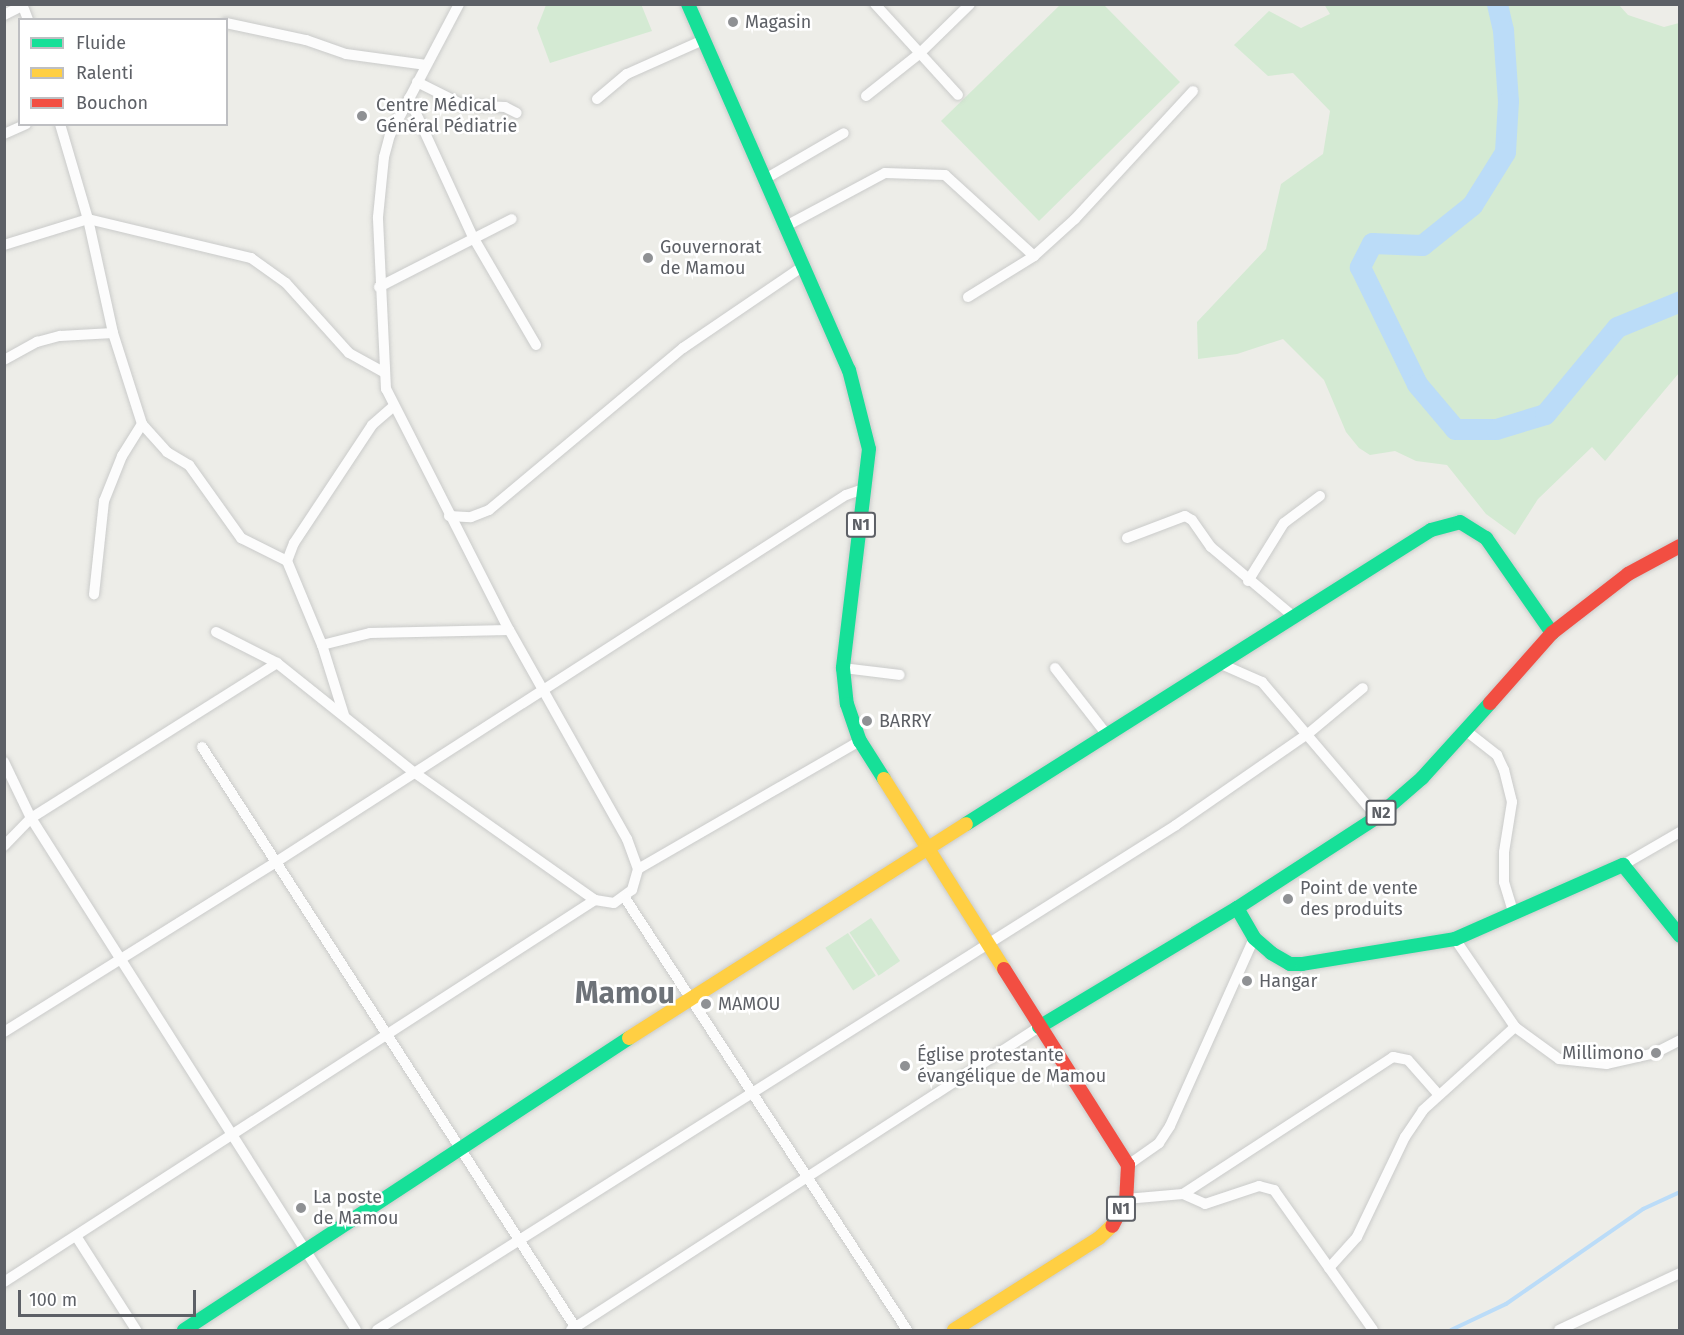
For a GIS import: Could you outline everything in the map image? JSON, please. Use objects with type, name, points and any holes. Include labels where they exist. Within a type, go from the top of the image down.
[{"type":"main road","name":"N1","points":[[688,4],[701,41],[849,370],[869,449],[843,668],[847,704],[860,741],[1128,1165],[1126,1199],[1116,1222],[1099,1238],[954,1330]]},
{"type":"main road","points":[[184,1330],[461,1151],[690,998],[930,850],[1431,530],[1460,522],[1486,537],[1552,633]]},
{"type":"main road","name":"N2","points":[[1039,1027],[1237,908],[1377,817],[1422,778],[1552,633],[1628,574],[1680,546]]},
{"type":"main road","points":[[1237,908],[1254,938],[1290,964],[1455,939],[1514,915],[1623,865],[1680,936]]},
{"type":"street","points":[[216,632],[277,663],[415,773],[594,900],[614,903],[625,898],[636,880],[638,869],[627,839],[509,630],[449,516],[393,407],[383,372],[378,217],[384,157],[390,135],[459,4]]},
{"type":"street","points":[[875,4],[958,95]]},
{"type":"street","points":[[866,96],[919,54],[970,4]]},
{"type":"street","points":[[4,15],[22,5]]},
{"type":"street","points":[[228,23],[306,40],[346,54],[426,65]]},
{"type":"street","points":[[597,99],[627,74],[701,41]]},
{"type":"street","points":[[417,82],[463,105],[505,107],[517,113]]},
{"type":"street","points":[[968,297],[1034,256],[1075,219],[1193,91]]},
{"type":"street","points":[[409,98],[473,237],[536,345]]},
{"type":"street","points":[[4,134],[22,126]]},
{"type":"street","points":[[61,126],[88,219],[113,333],[142,424],[167,452],[189,465],[241,538],[287,561],[322,645],[345,716]]},
{"type":"street","points":[[765,179],[844,133]]},
{"type":"street","points":[[786,226],[885,173],[945,175],[1034,256]]},
{"type":"street","points":[[4,245],[88,219],[231,251],[268,266],[336,342],[363,363],[383,372]]},
{"type":"street","points":[[380,287],[473,237],[512,219]]},
{"type":"street","points":[[449,516],[471,517],[489,510],[683,348],[803,266]]},
{"type":"street","points":[[4,360],[37,342],[60,336],[113,333]]},
{"type":"street","points":[[287,561],[294,543],[372,425],[393,407]]},
{"type":"street","points":[[94,594],[104,501],[122,456],[142,424]]},
{"type":"street","points":[[4,1032],[276,862],[846,495],[866,488]]},
{"type":"street","points":[[1248,581],[1284,523],[1320,496]]},
{"type":"street","points":[[1127,538],[1185,516],[1248,581],[1294,617]]},
{"type":"street","points":[[322,645],[364,634],[509,630]]},
{"type":"street","points":[[4,846],[31,818],[277,663]]},
{"type":"street","points":[[1221,664],[1262,682],[1309,733],[1377,817]]},
{"type":"street","points":[[843,668],[900,675]]},
{"type":"street","points":[[1055,668],[1108,736]]},
{"type":"street","points":[[378,1330],[519,1238],[1176,825],[1309,733],[1363,688]]},
{"type":"street","points":[[1465,730],[1497,755],[1504,770],[1512,802],[1504,852],[1504,882],[1514,915]]},
{"type":"street","points":[[638,869],[674,852],[860,741]]},
{"type":"street","points":[[202,747],[519,1238],[574,1329],[1039,1027]]},
{"type":"street","points":[[4,762],[31,818],[304,1252],[356,1330]]},
{"type":"street","points":[[1623,865],[1680,832]]},
{"type":"street","points":[[625,898],[907,1330]]},
{"type":"street","points":[[4,1282],[594,900]]},
{"type":"street","points":[[1128,1165],[1159,1143],[1170,1126],[1254,938]]},
{"type":"street","points":[[1455,939],[1515,1027],[1543,1051],[1559,1059],[1606,1064],[1634,1058],[1680,1040]]},
{"type":"street","points":[[1329,1268],[1357,1237],[1405,1137],[1438,1094],[1515,1027]]},
{"type":"street","points":[[1126,1199],[1183,1194],[1393,1057],[1408,1060],[1438,1094]]},
{"type":"street","points":[[1183,1194],[1206,1204],[1259,1186],[1274,1190],[1374,1330]]},
{"type":"street","points":[[76,1236],[136,1330]]},
{"type":"street","points":[[1559,1330],[1680,1273]]},
{"type":"green space","points":[[641,4],[652,31],[550,63],[537,28],[546,5]]},
{"type":"green space","points":[[1061,4],[1104,5],[1180,82],[1039,221],[941,121]]},
{"type":"green space","points":[[1324,4],[1619,5],[1628,15],[1664,27],[1679,23],[1679,373],[1605,461],[1592,447],[1538,499],[1515,535],[1486,514],[1447,465],[1416,461],[1395,451],[1370,455],[1359,448],[1346,432],[1324,380],[1283,339],[1237,354],[1198,359],[1197,322],[1266,249],[1281,184],[1323,154],[1330,111],[1293,73],[1268,76],[1234,45],[1269,11],[1301,28],[1330,14]]},
{"type":"green space","points":[[871,918],[900,961],[879,976],[849,933]]},
{"type":"green space","points":[[848,933],[876,976],[853,990],[825,948]]},
{"type":"waterway","points":[[1497,4],[1503,30],[1508,101],[1505,152],[1472,205],[1422,245],[1372,243],[1360,267],[1417,384],[1455,429],[1496,429],[1545,414],[1617,327],[1680,301]]},
{"type":"waterway","points":[[1451,1330],[1506,1304],[1643,1209],[1680,1192]]},
{"type":"traffic: fast","points":[[688,4],[849,370],[869,449],[843,668],[847,704],[860,741],[884,779]]},
{"type":"traffic: fast","points":[[966,824],[1431,530],[1460,522],[1486,538],[1552,633]]},
{"type":"traffic: fast","points":[[1039,1027],[1237,908],[1377,817],[1422,778],[1490,703]]},
{"type":"traffic: fast","points":[[1237,908],[1254,938],[1271,953],[1290,964],[1302,964],[1455,939],[1623,865],[1680,936]]},
{"type":"traffic: fast","points":[[184,1330],[629,1038]]},
{"type":"traffic: slow","points":[[884,779],[1004,969]]},
{"type":"traffic: slow","points":[[629,1038],[966,824]]},
{"type":"traffic: slow","points":[[954,1330],[1099,1238],[1112,1226]]},
{"type":"traffic: jam","points":[[1490,703],[1552,633],[1628,574],[1680,546]]},
{"type":"traffic: jam","points":[[1004,969],[1128,1165],[1126,1199],[1112,1226]]},
{"type":"place","name":"Magasin","points":[[733,22]]},
{"type":"place","name":"Centre Médical Général Pédiatrie","points":[[362,116]]},
{"type":"place","name":"Gouvernorat de Mamou","points":[[648,258]]},
{"type":"place","name":"BARRY","points":[[867,721]]},
{"type":"place","name":"Point de vente des produits","points":[[1288,899]]},
{"type":"place","name":"Hangar","points":[[1247,981]]},
{"type":"place","name":"MAMOU","points":[[706,1004]]},
{"type":"place","name":"Millimono","points":[[1656,1053]]},
{"type":"place","name":"Église protestante évangélique de Mamou","points":[[905,1066]]},
{"type":"place","name":"La poste de Mamou","points":[[301,1208]]},
{"type":"district","name":"Mamou","points":[[625,993]]}]
